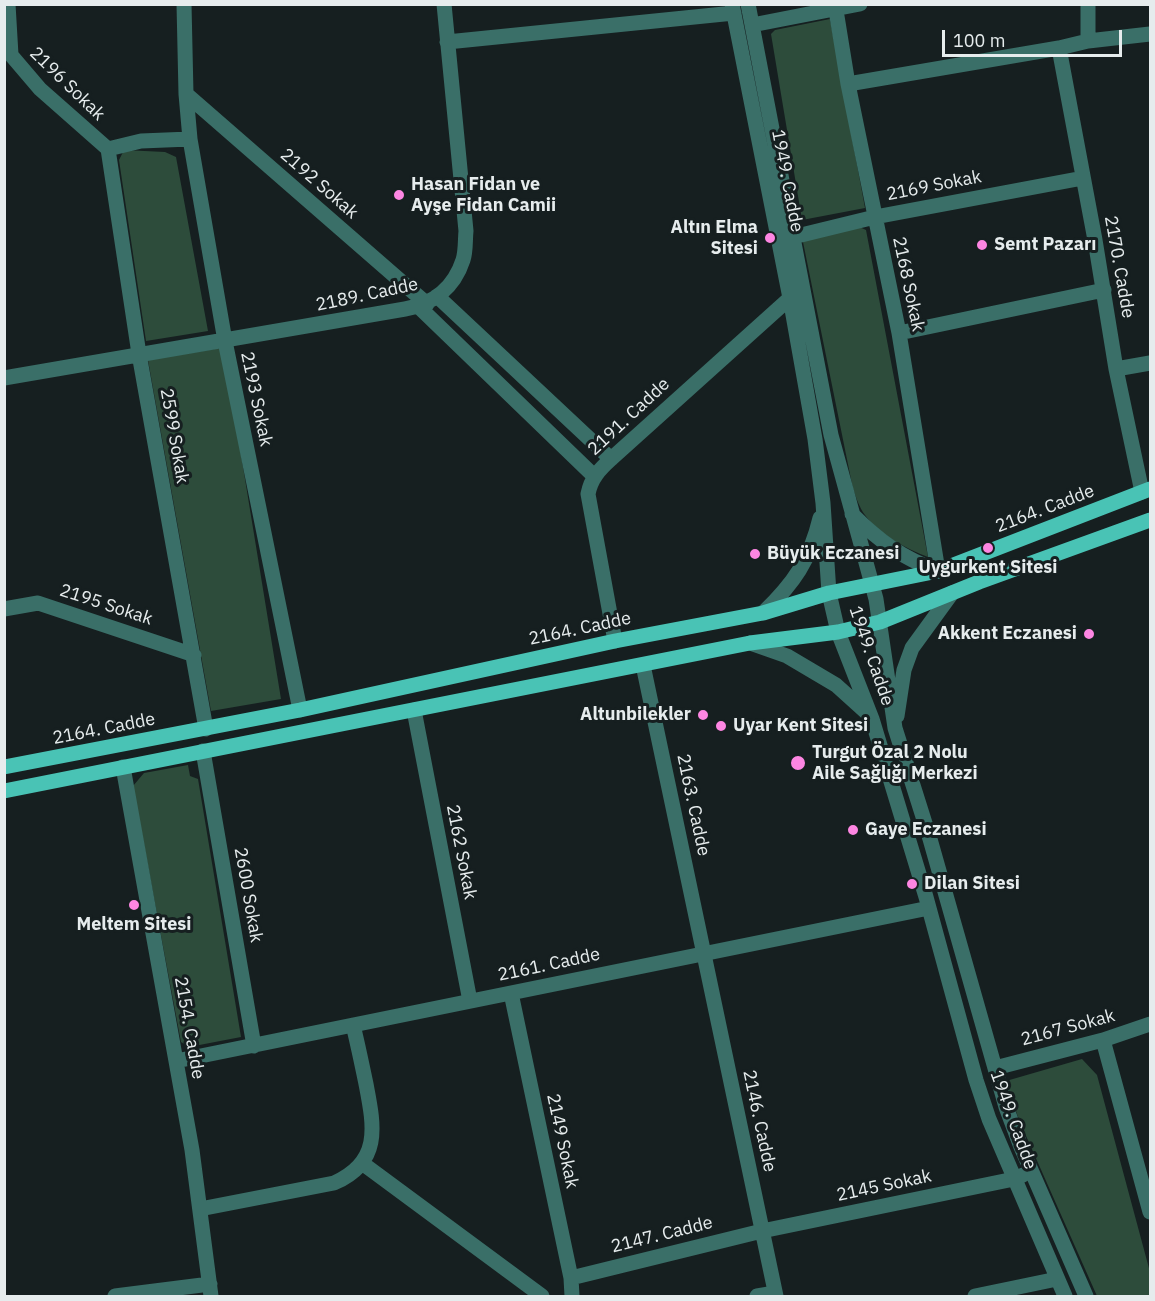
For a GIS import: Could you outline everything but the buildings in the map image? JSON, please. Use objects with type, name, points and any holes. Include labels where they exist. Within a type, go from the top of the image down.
[{"type":"main road","name":"2164. Cadde","points":[[4,767],[300,710],[615,641],[763,614],[830,593],[938,571],[1146,490]]},
{"type":"main road","points":[[4,791],[750,643],[838,632],[880,622],[1150,520]]},
{"type":"street","name":"2196 Sokak","points":[[8,4],[8,55],[40,89],[108,149]]},
{"type":"street","name":"2193 Sokak","points":[[184,4],[186,94],[190,139],[225,341],[300,710]]},
{"type":"street","name":"2189. Cadde","points":[[4,378],[225,341],[428,302],[456,277],[464,258],[466,231],[444,4]]},
{"type":"street","name":"1949. Cadde","points":[[748,4],[831,435],[880,622],[895,728],[930,839],[1006,1107],[1086,1296]]},
{"type":"street","points":[[752,25],[835,7],[860,4]]},
{"type":"street","points":[[1088,4],[1088,41]]},
{"type":"street","name":"2168 Sokak","points":[[835,7],[874,217],[899,333],[938,571]]},
{"type":"street","points":[[447,42],[733,9]]},
{"type":"street","name":"1949. Cadde","points":[[733,9],[790,298],[815,439],[830,593],[838,632],[872,719],[989,1119],[1065,1296]]},
{"type":"street","points":[[848,84],[1088,41],[1150,34]]},
{"type":"street","name":"2170. Cadde","points":[[1059,48],[1104,290],[1116,369],[1146,490]]},
{"type":"street","name":"2192 Sokak","points":[[186,94],[611,459]]},
{"type":"street","points":[[108,149],[141,141],[190,139]]},
{"type":"street","name":"2599 Sokak","points":[[108,149],[139,354],[206,729]]},
{"type":"street","name":"2169 Sokak","points":[[793,237],[874,217],[1083,178]]},
{"type":"street","points":[[899,333],[1104,290]]},
{"type":"street","name":"2191. Cadde","points":[[615,641],[588,494],[594,476],[790,298]]},
{"type":"street","name":"2192 Sokak","points":[[428,302],[594,476]]},
{"type":"street","points":[[1116,369],[1150,363]]},
{"type":"street","points":[[763,614],[803,568],[816,534],[823,503]]},
{"type":"street","points":[[851,512],[866,528],[897,553],[938,571]]},
{"type":"street","points":[[895,728],[904,670],[912,648],[952,593]]},
{"type":"street","name":"2195 Sokak","points":[[4,609],[38,603],[194,655]]},
{"type":"street","points":[[750,643],[787,656],[836,685],[861,706],[872,719]]},
{"type":"street","name":"2163. Cadde","points":[[644,664],[705,954]]},
{"type":"street","name":"2162 Sokak","points":[[414,710],[470,1001]]},
{"type":"street","name":"2600 Sokak","points":[[203,751],[254,1046]]},
{"type":"street","name":"2154. Cadde","points":[[123,767],[192,1150],[210,1290]]},
{"type":"street","name":"2161. Cadde","points":[[176,1061],[929,908]]},
{"type":"street","name":"2146. Cadde","points":[[705,954],[776,1295]]},
{"type":"street","name":"2149 Sokak","points":[[511,993],[571,1278],[572,1296]]},
{"type":"street","name":"2167 Sokak","points":[[995,1068],[1103,1040],[1150,1024]]},
{"type":"street","points":[[200,1209],[334,1183],[350,1175],[362,1162],[372,1139],[373,1122],[354,1025]]},
{"type":"street","points":[[1103,1040],[1150,1212]]},
{"type":"street","points":[[362,1162],[542,1296]]},
{"type":"street","name":"2145 Sokak","points":[[762,1231],[1014,1179],[1032,1171]]},
{"type":"street","name":"2147. Cadde","points":[[571,1278],[762,1231]]},
{"type":"street","points":[[975,1296],[1058,1279]]},
{"type":"street","points":[[115,1296],[210,1290]]},
{"type":"street","points":[[757,1296],[776,1295]]},
{"type":"green space","points":[[830,19],[865,208],[802,220],[771,34],[775,30]]},
{"type":"green space","points":[[124,150],[165,152],[176,157],[208,331],[146,341],[119,160]]},
{"type":"green space","points":[[855,225],[866,230],[928,557],[902,545],[878,529],[863,512],[853,489],[802,237]]},
{"type":"green space","points":[[220,348],[225,357],[281,699],[211,711],[148,360]]},
{"type":"green space","points":[[188,765],[190,776],[198,779],[241,1037],[189,1047],[181,1042],[133,786],[144,773]]},
{"type":"green space","points":[[1082,1059],[1097,1075],[1150,1272],[1150,1296],[1097,1296],[1019,1120],[1006,1081]]},
{"type":"place","name":"Hasan Fidan ve Ayşe Fidan Camii","points":[[399,195]]},
{"type":"place","name":"Altın Elma Sitesi","points":[[770,238]]},
{"type":"place","name":"Semt Pazarı","points":[[982,245]]},
{"type":"place","name":"Uygurkent Sitesi","points":[[988,548]]},
{"type":"place","name":"Büyük Eczanesi","points":[[755,554]]},
{"type":"place","name":"Akkent Eczanesi","points":[[1089,634]]},
{"type":"place","name":"Altunbilekler","points":[[703,715]]},
{"type":"place","name":"Uyar Kent Sitesi","points":[[721,726]]},
{"type":"place","name":"Turgut Özal 2 Nolu Aile Sağlığı Merkezi","points":[[798,763]]},
{"type":"place","name":"Gaye Eczanesi","points":[[853,830]]},
{"type":"place","name":"Dilan Sitesi","points":[[912,884]]},
{"type":"place","name":"Meltem Sitesi","points":[[134,905]]}]
